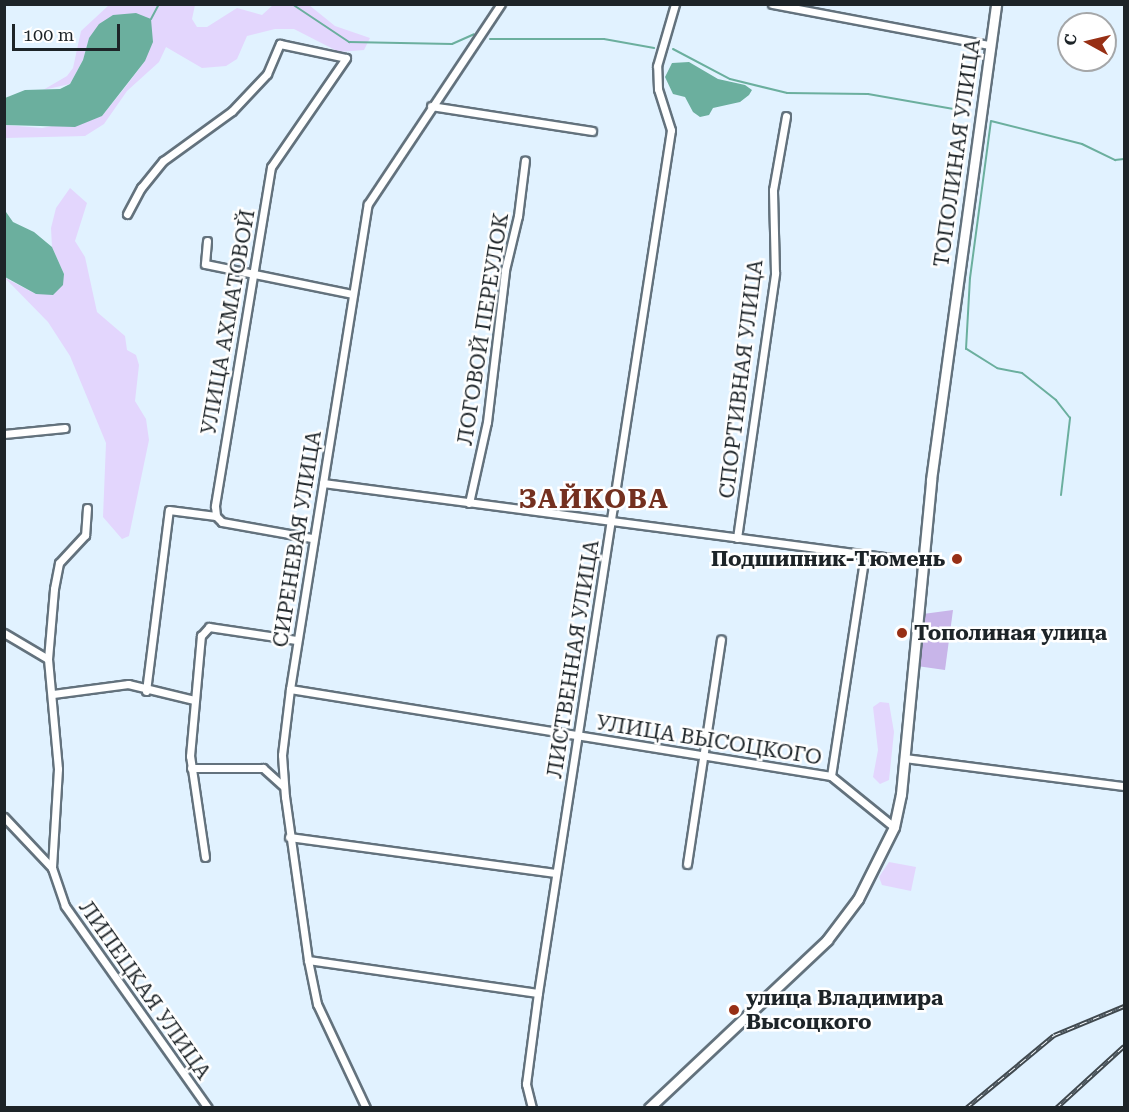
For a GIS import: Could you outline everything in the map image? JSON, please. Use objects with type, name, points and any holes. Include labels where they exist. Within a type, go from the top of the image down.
[{"type":"main road","name":"ТОПОЛИНАЯ УЛИЦА","points":[[650,1107],[827,940],[858,899],[894,826],[904,758],[922,562],[996,4]]},
{"type":"street","name":"СИРЕНЕВАЯ УЛИЦА","points":[[366,1107],[317,1004],[308,960],[289,837],[284,788],[282,755],[290,689],[312,538],[368,204],[431,106],[501,4]]},
{"type":"street","name":"ЛИСТВЕННАЯ УЛИЦА","points":[[532,1107],[526,1084],[538,993],[670,130],[658,89],[657,66],[675,4]]},
{"type":"street","points":[[772,4],[990,45]]},
{"type":"street","name":"УЛИЦА АХМАТОВОЙ","points":[[127,214],[141,188],[163,161],[231,111],[267,74],[280,44],[346,58],[270,167],[216,516]]},
{"type":"street","points":[[431,106],[592,131]]},
{"type":"street","name":"СПОРТИВНАЯ УЛИЦА","points":[[736,538],[775,273],[773,190],[786,116]]},
{"type":"street","name":"ЛОГОВОЙ ПЕРЕУЛОК","points":[[469,503],[487,422],[505,270],[518,216],[525,160]]},
{"type":"street","points":[[207,241],[205,264],[352,294]]},
{"type":"street","points":[[4,434],[65,428]]},
{"type":"street","points":[[323,483],[922,562]]},
{"type":"street","name":"ЛИПЕЦКАЯ УЛИЦА","points":[[87,508],[85,535],[59,562],[48,659],[53,694],[58,769],[52,868],[65,906],[208,1107]]},
{"type":"street","points":[[146,691],[169,510],[216,516],[222,522],[312,538]]},
{"type":"street","points":[[831,776],[865,555]]},
{"type":"street","points":[[205,857],[191,768],[194,700],[201,636],[209,627],[296,640]]},
{"type":"street","points":[[4,633],[48,659]]},
{"type":"street","points":[[687,864],[721,640]]},
{"type":"street","points":[[53,694],[128,684],[146,691],[194,700]]},
{"type":"street","name":"УЛИЦА ВЫСОЦКОГО","points":[[290,689],[831,776],[894,826]]},
{"type":"street","points":[[904,758],[1125,786]]},
{"type":"street","points":[[191,768],[263,768],[284,788]]},
{"type":"street","points":[[4,817],[52,868]]},
{"type":"street","points":[[289,837],[556,873]]},
{"type":"street","points":[[308,960],[538,993]]},
{"type":"shaded area","points":[[109,5],[195,5],[192,19],[197,27],[207,27],[237,8],[262,15],[273,5],[309,5],[335,26],[370,38],[364,50],[339,52],[294,29],[275,29],[247,36],[237,59],[226,66],[202,68],[166,47],[159,62],[127,91],[104,124],[85,136],[5,138],[5,125],[42,128],[102,116],[123,90],[145,61],[89,38],[83,60],[70,84],[43,90],[67,76],[73,68],[81,31]]},
{"type":"shaded area","points":[[136,13],[151,19],[153,42],[145,61],[102,116],[75,127],[5,125],[5,98],[25,90],[60,89],[70,84],[83,60],[89,38],[99,24],[113,15]]},
{"type":"shaded area","points":[[689,62],[718,79],[745,85],[752,90],[740,102],[713,108],[709,115],[700,117],[693,112],[685,97],[673,94],[665,77],[672,63]]},
{"type":"shaded area","points":[[70,188],[87,203],[75,241],[85,257],[97,312],[125,336],[127,350],[136,355],[139,365],[135,401],[146,419],[149,440],[129,536],[122,539],[103,517],[106,443],[70,356],[48,322],[5,278],[36,294],[64,274],[52,247],[51,228],[56,208]]},
{"type":"shaded area","points":[[4,196],[6,212],[13,222],[34,232],[52,247],[64,274],[63,285],[53,295],[36,294],[5,277]]},
{"type":"shaded area","points":[[953,610],[945,670],[917,666],[923,614]]},
{"type":"shaded area","points":[[880,702],[889,703],[894,732],[889,780],[880,784],[873,777],[878,750],[873,707]]},
{"type":"shaded area","points":[[889,862],[916,867],[911,891],[882,885],[879,877]]},
{"type":"waterway","points":[[151,19],[159,4]]},
{"type":"waterway","points":[[292,4],[349,42],[452,44],[474,34]]},
{"type":"waterway","points":[[490,39],[604,39],[654,48]]},
{"type":"waterway","points":[[673,49],[730,79],[787,93],[868,94],[964,111]]},
{"type":"waterway","points":[[1061,495],[1070,418],[1056,400],[1022,373],[997,368],[966,349],[970,278],[991,121],[1082,144],[1115,160],[1124,159]]},
{"type":"railway","points":[[966,1108],[1054,1035],[1124,1006]]},
{"type":"railway","points":[[1056,1108],[1124,1046]]},
{"type":"place","name":"Подшипник-Тюмень","points":[[957,559]]},
{"type":"place","name":"Тополиная улица","points":[[902,633]]},
{"type":"place","name":"улица Владимира Высоцкого","points":[[734,1010]]},
{"type":"district","name":"ЗАЙКОВА","points":[[594,500]]}]
